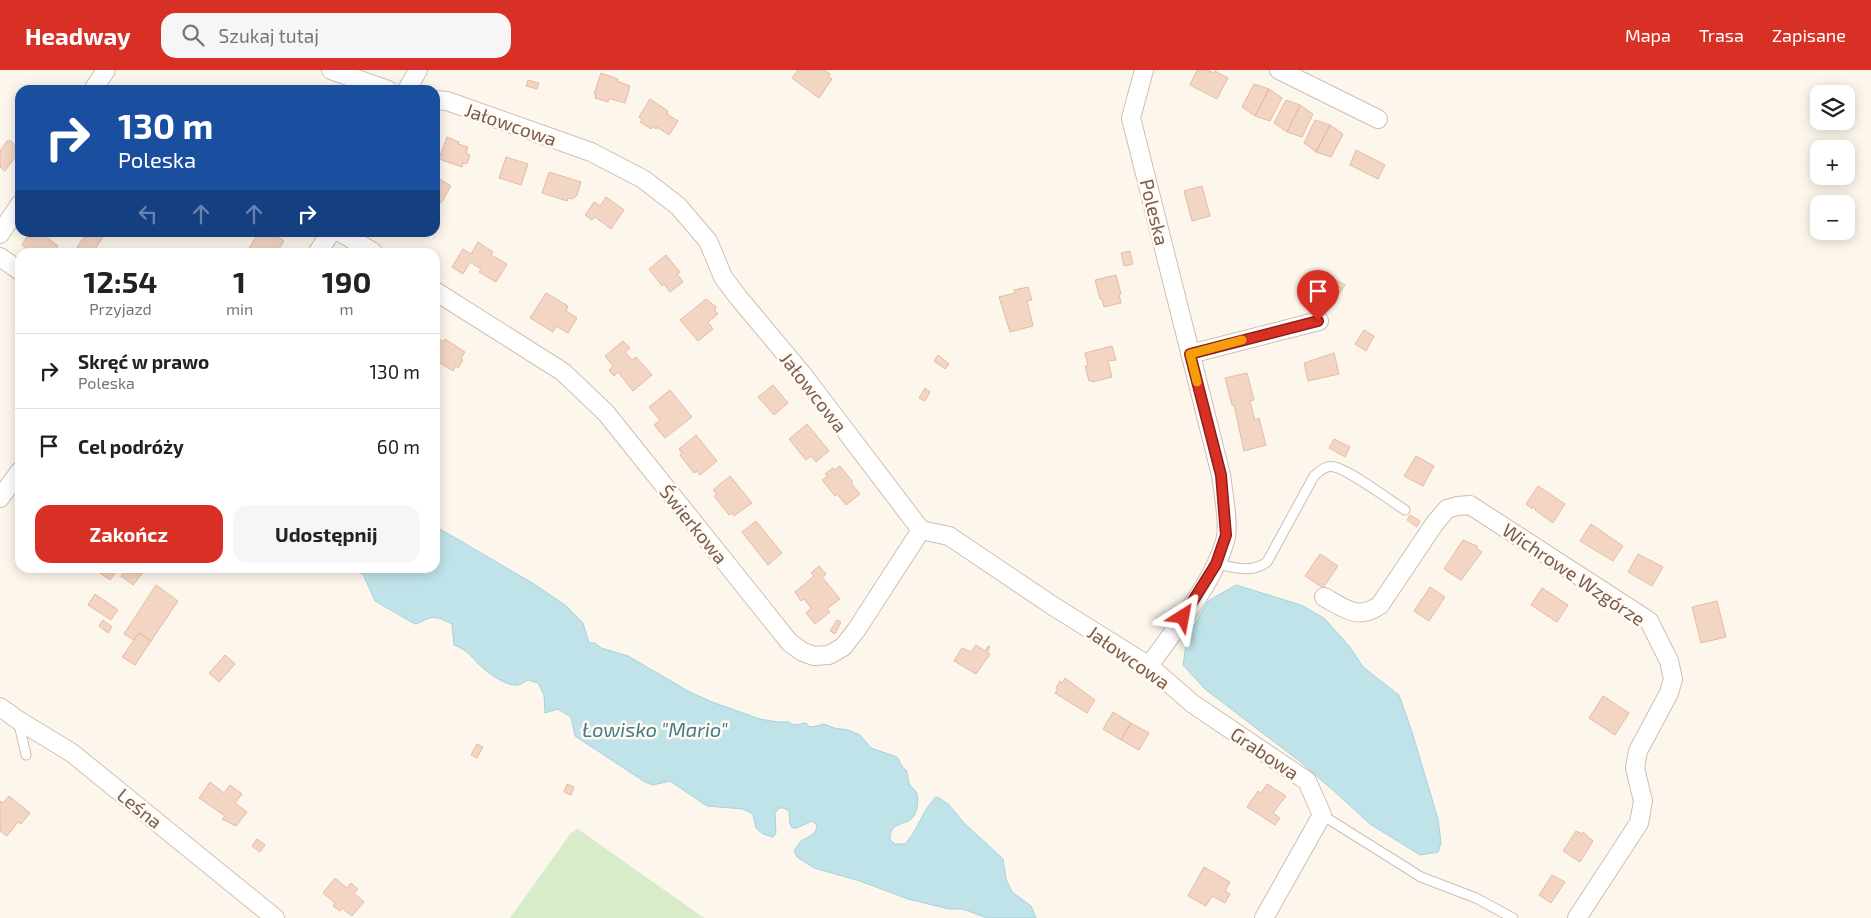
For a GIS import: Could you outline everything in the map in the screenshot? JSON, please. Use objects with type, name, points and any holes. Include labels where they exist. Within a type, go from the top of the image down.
[{"type":"street","points":[[96,85],[106,70]]},
{"type":"street","points":[[331,70],[374,85]]},
{"type":"street","points":[[410,85],[418,70]]},
{"type":"street","name":"Poleska","points":[[1144,70],[1131,118],[1221,475],[1226,535],[1216,564],[1194,601],[1149,666]]},
{"type":"street","points":[[1279,70],[1378,120]]},
{"type":"street","name":"Jałowcowa","points":[[440,100],[447,101],[590,152],[643,179],[678,206],[708,241],[723,277],[738,298],[803,375],[921,530],[948,536],[1053,606],[1149,666],[1193,704]]},
{"type":"street","points":[[0,234],[15,212]]},
{"type":"street","points":[[321,248],[328,237]]},
{"type":"street","points":[[348,237],[366,248]]},
{"type":"street","points":[[0,257],[15,268]]},
{"type":"street","name":"Świerkowa","points":[[440,294],[537,354],[583,389],[606,413],[790,643],[803,652],[814,656],[829,655],[843,646],[857,629],[921,530]]},
{"type":"street","points":[[1190,354],[1318,321]]},
{"type":"street","points":[[0,498],[15,478]]},
{"type":"street","name":"Wichrowe Wzgórze","points":[[1324,597],[1349,611],[1370,612],[1380,605],[1447,509],[1470,505],[1649,621],[1669,661],[1673,679],[1669,693],[1638,751],[1634,768],[1643,801],[1639,823],[1577,918]]},
{"type":"street","name":"Grabowa","points":[[1193,704],[1307,782],[1322,816]]},
{"type":"street","name":"Leśna","points":[[0,706],[18,720],[72,753],[275,918]]},
{"type":"street","points":[[1264,918],[1322,816]]},
{"type":"lane","points":[[1216,564],[1250,570],[1259,568],[1267,562],[1314,476],[1321,470],[1329,467],[1336,467],[1349,474],[1405,510]]},
{"type":"lane","points":[[18,720],[26,755]]},
{"type":"lane","points":[[1322,816],[1421,877],[1476,898],[1513,918]]},
{"type":"green space","points":[[578,829],[704,918],[510,918],[571,833]]},
{"type":"water","name":"Łowisko \"Mario\"","points":[[440,529],[534,584],[565,605],[583,623],[589,643],[595,643],[601,648],[628,656],[688,691],[712,702],[760,719],[788,722],[794,725],[806,723],[808,726],[813,727],[824,724],[860,735],[871,748],[897,757],[906,770],[910,785],[918,797],[916,812],[910,820],[894,828],[890,835],[890,840],[895,844],[905,844],[931,803],[936,797],[941,799],[1003,859],[1006,879],[1012,892],[1031,906],[1036,918],[987,918],[963,909],[949,909],[908,899],[860,881],[814,868],[797,857],[794,851],[799,843],[815,832],[817,825],[812,821],[797,828],[792,828],[789,811],[779,808],[775,813],[776,833],[773,837],[763,834],[756,828],[753,814],[743,809],[707,806],[670,781],[653,785],[645,782],[575,736],[571,717],[558,709],[545,713],[544,695],[538,683],[528,680],[514,685],[496,677],[485,670],[468,653],[454,645],[452,624],[439,618],[430,618],[415,624],[375,601],[363,574],[360,573],[440,573]]},
{"type":"water","points":[[1236,585],[1301,605],[1324,618],[1350,647],[1363,667],[1399,695],[1438,819],[1441,843],[1438,852],[1420,855],[1370,824],[1298,760],[1205,689],[1183,665],[1187,638],[1208,601]]},
{"type":"building","points":[[798,70],[825,70],[830,74],[828,77],[832,79],[819,98],[792,78]]},
{"type":"building","points":[[1197,70],[1207,70],[1214,73],[1215,71],[1228,78],[1217,99],[1190,85]]},
{"type":"building","points":[[601,73],[630,86],[625,103],[611,99],[608,102],[595,98],[596,95],[594,94]]},
{"type":"building","points":[[528,80],[539,83],[537,89],[526,86]]},
{"type":"building","points":[[1254,84],[1269,89],[1255,116],[1242,107]]},
{"type":"building","points":[[1269,89],[1282,98],[1270,121],[1255,116]]},
{"type":"building","points":[[650,99],[668,111],[667,114],[678,121],[669,135],[657,127],[656,129],[652,126],[651,129],[640,122],[642,120],[639,117]]},
{"type":"building","points":[[1286,100],[1300,105],[1287,132],[1274,123]]},
{"type":"building","points":[[1300,105],[1313,114],[1302,137],[1287,132]]},
{"type":"building","points":[[1315,120],[1330,125],[1316,152],[1304,143]]},
{"type":"building","points":[[1330,125],[1343,134],[1331,157],[1316,152]]},
{"type":"building","points":[[447,137],[459,142],[458,144],[468,147],[466,153],[470,155],[467,164],[463,163],[462,167],[440,159]]},
{"type":"building","points":[[7,141],[11,141],[15,145],[15,157],[5,171],[0,167],[0,151]]},
{"type":"building","points":[[1356,150],[1385,165],[1378,179],[1350,165]]},
{"type":"building","points":[[506,157],[528,164],[521,185],[499,178]]},
{"type":"building","points":[[549,172],[581,182],[577,195],[573,199],[568,198],[567,201],[542,193]]},
{"type":"building","points":[[440,179],[451,186],[440,202]]},
{"type":"building","points":[[1202,186],[1210,216],[1192,221],[1184,191]]},
{"type":"building","points":[[606,197],[624,210],[611,229],[595,217],[592,220],[585,215],[594,202],[600,206]]},
{"type":"building","points":[[27,237],[46,237],[58,246],[57,248],[26,248],[22,245]]},
{"type":"building","points":[[84,237],[103,237],[96,248],[77,247]]},
{"type":"building","points":[[256,237],[278,237],[284,241],[280,248],[249,248]]},
{"type":"building","points":[[478,242],[493,252],[491,255],[507,264],[496,282],[479,272],[481,269],[470,262],[463,274],[452,267],[463,249],[471,254]]},
{"type":"building","points":[[1130,251],[1133,264],[1124,266],[1121,253]]},
{"type":"building","points":[[666,255],[680,272],[677,274],[683,282],[670,292],[664,284],[662,286],[649,269]]},
{"type":"building","points":[[1116,275],[1121,294],[1119,295],[1121,303],[1104,307],[1095,280]]},
{"type":"building","points":[[1335,279],[1345,285],[1336,298],[1327,292]]},
{"type":"building","points":[[1028,287],[1032,300],[1027,301],[1033,326],[1010,332],[999,297],[1015,293],[1014,290]]},
{"type":"building","points":[[546,293],[568,306],[566,311],[577,318],[568,333],[556,326],[553,332],[530,318]]},
{"type":"building","points":[[706,299],[716,307],[715,311],[718,314],[708,322],[713,329],[698,341],[680,320]]},
{"type":"building","points":[[1364,330],[1374,336],[1366,351],[1355,344]]},
{"type":"building","points":[[445,339],[465,352],[458,368],[456,366],[453,371],[440,363],[440,340],[444,342]]},
{"type":"building","points":[[623,341],[630,348],[625,352],[632,360],[636,357],[652,375],[633,391],[618,372],[614,376],[609,370],[613,366],[605,356]]},
{"type":"building","points":[[1112,346],[1116,360],[1108,361],[1112,377],[1089,381],[1085,366],[1088,366],[1085,353]]},
{"type":"building","points":[[1334,353],[1339,374],[1308,381],[1304,363]]},
{"type":"building","points":[[938,355],[949,364],[945,369],[934,361]]},
{"type":"building","points":[[1247,373],[1254,400],[1250,401],[1255,420],[1259,418],[1266,445],[1244,451],[1234,405],[1232,405],[1225,378]]},
{"type":"building","points":[[773,385],[788,403],[774,415],[758,397]]},
{"type":"building","points":[[925,388],[930,392],[925,401],[919,398]]},
{"type":"building","points":[[670,390],[692,417],[665,438],[654,425],[660,420],[649,407]]},
{"type":"building","points":[[807,424],[829,451],[816,462],[811,456],[806,460],[789,439]]},
{"type":"building","points":[[696,435],[717,461],[700,475],[697,471],[694,473],[680,455],[682,453],[679,449]]},
{"type":"building","points":[[1334,439],[1350,447],[1345,457],[1329,448]]},
{"type":"building","points":[[1416,456],[1434,466],[1423,486],[1404,476]]},
{"type":"building","points":[[840,466],[860,494],[846,505],[837,494],[835,496],[822,480],[828,476],[825,474],[833,468],[835,470]]},
{"type":"building","points":[[730,476],[752,503],[734,516],[732,513],[729,515],[714,496],[717,494],[713,490]]},
{"type":"building","points":[[1538,486],[1565,504],[1553,523],[1536,509],[1533,507],[1532,509],[1526,504]]},
{"type":"building","points":[[1410,515],[1420,521],[1417,527],[1407,520]]},
{"type":"building","points":[[756,521],[782,553],[768,565],[742,532]]},
{"type":"building","points":[[1591,524],[1623,546],[1613,561],[1580,541]]},
{"type":"building","points":[[1463,540],[1477,546],[1477,549],[1482,552],[1461,580],[1444,569]]},
{"type":"building","points":[[1320,554],[1338,566],[1323,588],[1305,576]]},
{"type":"building","points":[[1638,554],[1663,567],[1652,586],[1628,572]]},
{"type":"building","points":[[819,566],[826,574],[822,577],[840,599],[827,609],[830,612],[815,624],[806,613],[811,608],[804,599],[801,601],[795,592],[814,576],[811,573]]},
{"type":"building","points":[[100,573],[115,573],[110,580]]},
{"type":"building","points":[[123,573],[142,573],[133,585],[121,576]]},
{"type":"building","points":[[156,585],[178,601],[151,641],[139,633],[134,640],[124,634]]},
{"type":"building","points":[[1430,587],[1445,597],[1429,621],[1414,611]]},
{"type":"building","points":[[1542,588],[1568,605],[1557,622],[1531,605]]},
{"type":"building","points":[[95,594],[118,610],[111,620],[88,605]]},
{"type":"building","points":[[1717,601],[1726,637],[1701,643],[1692,607]]},
{"type":"building","points":[[103,620],[112,627],[108,633],[99,626]]},
{"type":"building","points":[[837,620],[841,622],[835,634],[830,631]]},
{"type":"building","points":[[139,633],[151,641],[135,665],[122,657]]},
{"type":"building","points":[[976,645],[985,651],[988,646],[990,647],[987,652],[990,654],[976,674],[954,661],[962,648],[971,652]]},
{"type":"building","points":[[225,655],[235,664],[219,682],[209,673]]},
{"type":"building","points":[[1065,678],[1095,700],[1087,713],[1055,693],[1060,681],[1062,683]]},
{"type":"building","points":[[1603,696],[1629,713],[1615,735],[1589,718]]},
{"type":"building","points":[[1113,712],[1131,723],[1121,740],[1103,729]]},
{"type":"building","points":[[1131,723],[1149,733],[1139,750],[1121,740]]},
{"type":"building","points":[[477,744],[483,747],[477,758],[471,755]]},
{"type":"building","points":[[210,782],[224,793],[230,785],[242,794],[235,803],[247,812],[236,826],[222,819],[225,816],[199,798]]},
{"type":"building","points":[[567,784],[574,787],[571,795],[564,792]]},
{"type":"building","points":[[1267,784],[1286,796],[1273,813],[1280,818],[1275,825],[1247,807],[1258,791],[1261,793]]},
{"type":"building","points":[[9,796],[30,813],[21,824],[18,822],[7,836],[0,831],[0,801],[3,803]]},
{"type":"building","points":[[1576,831],[1582,834],[1583,832],[1593,841],[1580,862],[1563,851]]},
{"type":"building","points":[[257,839],[265,845],[260,852],[252,846]]},
{"type":"building","points":[[1204,867],[1230,882],[1225,891],[1230,894],[1225,903],[1212,896],[1206,906],[1188,896]]},
{"type":"building","points":[[1552,875],[1565,882],[1551,903],[1539,895]]},
{"type":"building","points":[[335,878],[347,888],[351,883],[358,889],[354,893],[364,902],[352,916],[342,908],[340,911],[333,906],[335,903],[323,893]]},
{"type":"slow traffic","points":[[1197,382],[1190,354],[1242,340]]},
{"type":"route","points":[[1183,617],[1216,564],[1226,535],[1221,475],[1190,354],[1318,321]]}]
